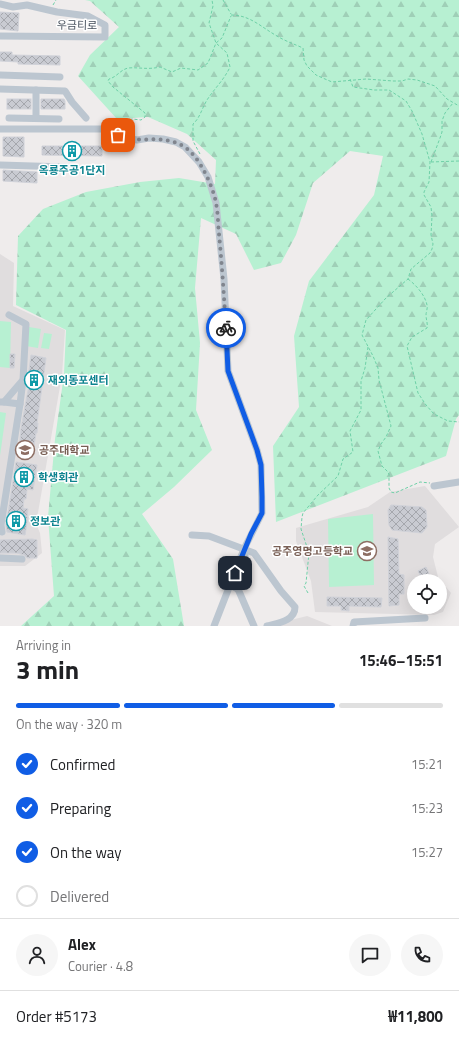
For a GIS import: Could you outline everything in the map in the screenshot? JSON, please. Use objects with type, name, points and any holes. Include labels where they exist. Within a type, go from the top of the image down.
[{"type":"street","name":"우금티로","points":[[0,4],[13,7],[27,5],[57,12],[88,16],[106,25],[105,37],[0,36]]},
{"type":"street","points":[[0,75],[60,77]]},
{"type":"street","points":[[0,89],[65,91],[72,102],[86,118]]},
{"type":"street","points":[[36,90],[36,118]]},
{"type":"street","points":[[9,118],[59,119]]},
{"type":"street","points":[[0,130],[104,129],[126,138],[137,140],[149,138],[163,139],[176,142],[186,147],[199,162],[208,177],[216,202],[224,279],[228,371],[261,465],[262,513],[244,549],[214,626]]},
{"type":"street","points":[[0,165],[66,167]]},
{"type":"street","points":[[2,532],[1,525],[23,380],[26,324],[9,315]]},
{"type":"street","points":[[2,402],[23,380]]},
{"type":"street","points":[[2,402],[20,404]]},
{"type":"street","points":[[434,486],[459,482]]},
{"type":"street","points":[[192,535],[209,536],[254,553],[281,591],[295,607],[291,617],[287,620],[267,626]]},
{"type":"street","points":[[238,589],[246,567],[244,549]]},
{"type":"street","points":[[0,558],[22,559]]},
{"type":"street","points":[[230,585],[238,589],[254,626]]},
{"type":"street","points":[[353,626],[354,622],[425,618]]},
{"type":"path","points":[[200,154],[193,141],[193,124],[197,121],[208,99],[226,76],[230,67],[227,53],[216,43],[208,23],[214,6],[212,0]]},
{"type":"path","points":[[111,131],[113,128],[128,120],[141,120],[145,117],[145,113],[113,87],[110,84],[109,79],[114,77],[120,70],[128,68],[148,69],[160,67],[172,72],[181,68],[198,70],[208,63],[216,43],[222,38],[231,15],[223,0]]},
{"type":"path","points":[[231,15],[239,15],[251,19],[282,39],[303,48],[304,60],[307,66],[316,75],[332,82],[350,79],[416,80],[436,86],[447,99],[459,106]]},
{"type":"path","points":[[350,79],[353,87],[374,90],[389,90],[406,101],[422,134],[430,162],[429,182],[424,195],[430,207],[432,216],[432,249],[430,253],[411,269],[408,279],[386,298],[366,320],[362,334],[374,356],[378,368],[379,380],[391,426],[378,451],[382,466],[389,474],[389,488],[391,492],[395,493],[420,482],[428,482],[434,486]]},
{"type":"path","points":[[430,162],[442,132],[442,121],[445,113],[453,103]]},
{"type":"path","points":[[430,162],[459,161]]},
{"type":"path","points":[[408,279],[422,294],[427,305],[426,316],[428,326],[423,331],[412,337],[407,346],[418,393],[434,414],[448,421],[459,422]]},
{"type":"path","points":[[308,593],[304,586],[306,582],[309,553],[301,529],[302,517],[306,509],[318,495],[338,476],[344,459],[352,452],[350,431],[361,410],[360,381],[365,368],[368,347]]},
{"type":"shaded area","name":"공주대학교","points":[[0,254],[14,263],[13,306],[65,330],[62,375],[36,524],[40,533],[42,553],[25,566],[0,566]]},
{"type":"shaded area","name":"공주영명고등학교","points":[[425,486],[459,527],[435,544],[433,557],[437,574],[407,574],[407,614],[437,614],[434,615],[315,612],[311,581],[296,541],[296,528],[368,507],[390,492]]},
{"type":"shaded area","name":"공주영명고등학교","points":[[447,588],[451,593],[447,602]]},
{"type":"shaded area","points":[[307,616],[332,626],[266,626],[299,618]]},
{"type":"green space","points":[[85,0],[459,0],[459,415],[456,419],[446,456],[276,522],[273,446],[299,407],[294,336],[309,281],[374,195],[383,156],[350,151],[313,183],[296,235],[281,263],[254,270],[236,234],[201,218],[195,288],[200,343],[196,410],[212,450],[174,487],[142,514],[173,559],[184,626],[21,626],[54,596],[48,517],[55,439],[64,374],[66,330],[16,305],[18,236],[43,209],[86,192],[140,182],[179,178],[215,184],[216,160],[187,134],[148,117],[117,119],[78,76],[90,55],[119,27],[90,1]]},
{"type":"green space","points":[[0,321],[11,322],[10,368],[0,367]]},
{"type":"green space","points":[[29,327],[41,329],[38,348],[26,346]]},
{"type":"green space","points":[[44,333],[52,334],[49,349],[41,348]]},
{"type":"green space","points":[[0,412],[6,413],[0,456]]},
{"type":"green space","points":[[373,514],[374,585],[329,587],[328,519]]},
{"type":"building","points":[[0,12],[19,13],[18,31],[0,29]]},
{"type":"building","points":[[0,52],[12,52],[12,55],[60,56],[60,65],[18,64],[18,62],[0,61]]},
{"type":"building","points":[[7,99],[31,99],[31,109],[7,109]]},
{"type":"building","points":[[41,99],[64,99],[65,109],[41,109]]},
{"type":"building","points":[[3,137],[24,137],[24,157],[3,156]]},
{"type":"building","name":"옥룡주공1단지","points":[[42,146],[102,146],[102,156],[42,155]]},
{"type":"building","points":[[3,170],[37,172],[37,183],[3,181]]},
{"type":"building","points":[[10,354],[15,354],[14,368],[10,368]]},
{"type":"building","points":[[31,355],[46,358],[37,433],[33,452],[19,451],[21,428],[29,385],[27,385]]},
{"type":"building","points":[[16,462],[37,465],[33,490],[27,489],[26,499],[24,499],[23,508],[28,509],[25,535],[7,532],[6,525]]},
{"type":"building","points":[[391,505],[422,507],[426,510],[427,527],[422,533],[392,530],[389,525],[388,510]]},
{"type":"building","points":[[388,537],[398,539],[399,574],[404,575],[404,594],[399,594],[399,605],[389,606]]},
{"type":"building","points":[[0,540],[37,540],[37,558],[27,558],[24,555],[17,553],[0,553]]},
{"type":"building","points":[[426,567],[429,574],[420,574],[418,571]]},
{"type":"building","points":[[327,597],[382,598],[381,607],[349,606],[349,611],[341,610],[341,606],[327,606]]},
{"type":"way so far","points":[[118,135],[137,140],[149,138],[176,142],[186,147],[199,162],[208,177],[216,202],[224,279],[226,328]]},
{"type":"place","name":"옥룡주공1단지","points":[[72,151]]},
{"type":"place","name":"재외동포센터","points":[[34,380]]},
{"type":"place","name":"공주대학교","points":[[25,450]]},
{"type":"place","name":"학생회관","points":[[24,477]]},
{"type":"place","name":"정보관","points":[[16,521]]},
{"type":"place","name":"공주영명고등학교","points":[[367,551]]},
{"type":"route","points":[[226,328],[228,371],[261,465],[262,513],[244,549],[235,573]]}]
